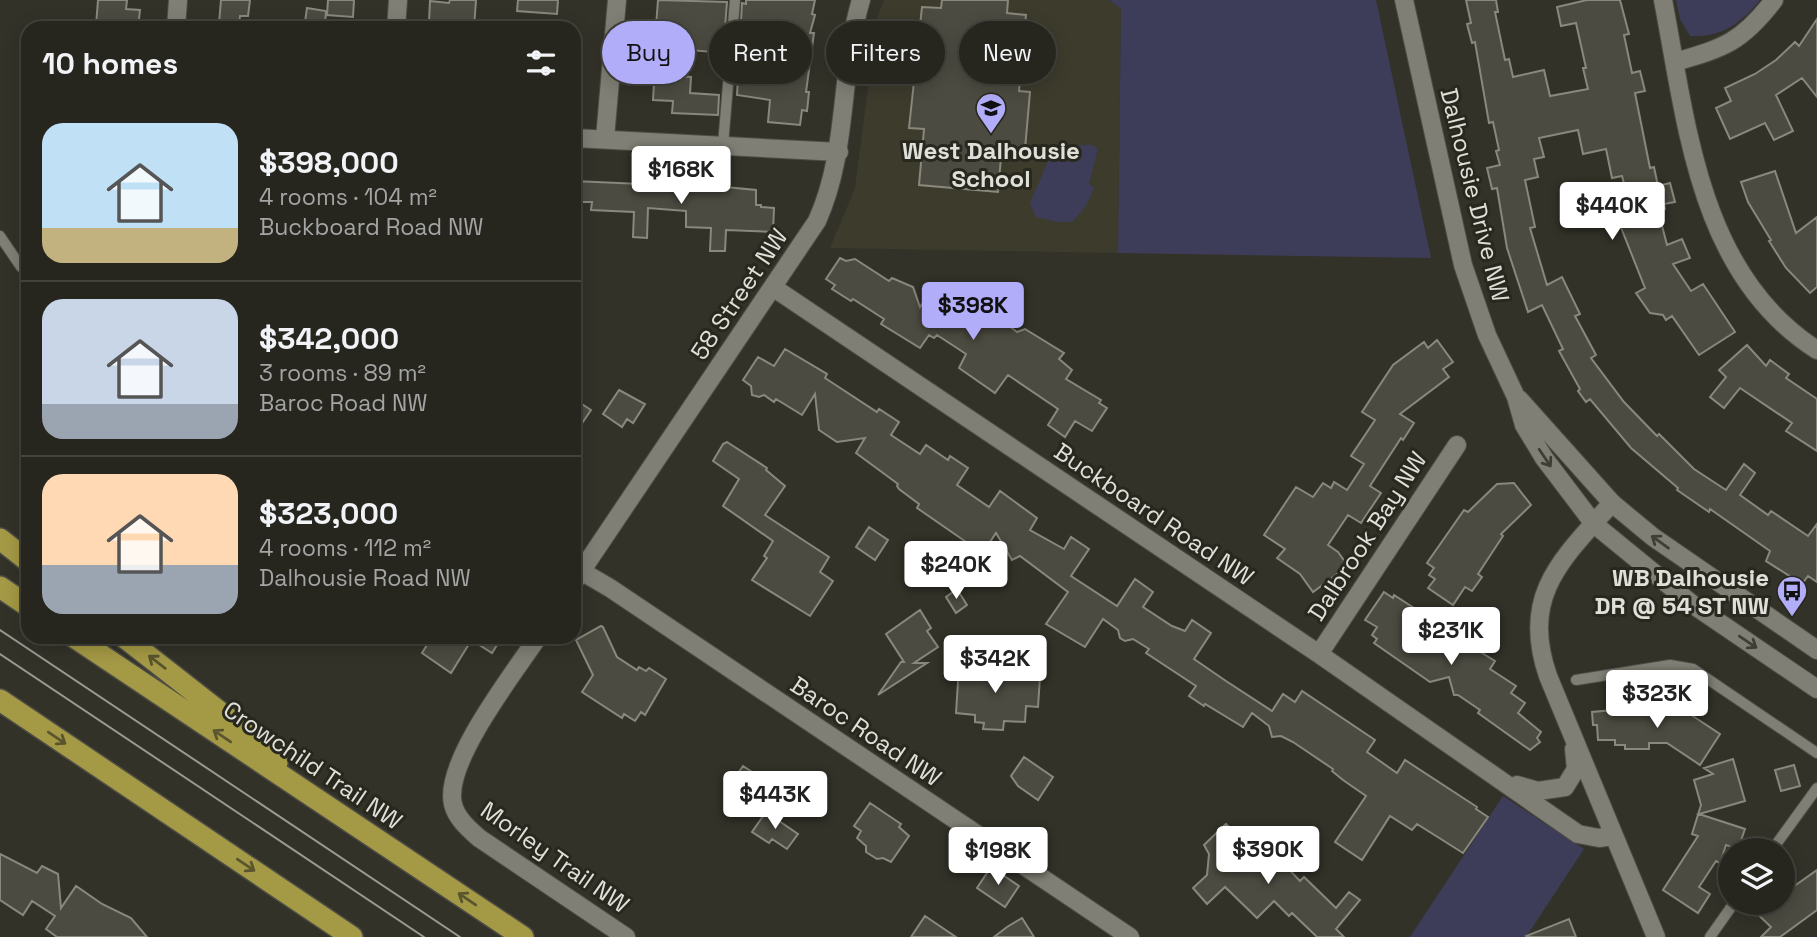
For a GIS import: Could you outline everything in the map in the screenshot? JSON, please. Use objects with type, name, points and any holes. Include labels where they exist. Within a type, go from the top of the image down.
[{"type":"highway","points":[[0,539],[21,556]]},
{"type":"highway","points":[[0,587],[21,601]]},
{"type":"highway","name":"Crowchild Trail NW","points":[[84,644],[523,937]]},
{"type":"highway","points":[[133,644],[258,742],[300,788]]},
{"type":"highway","points":[[0,700],[352,937]]},
{"type":"street","points":[[176,21],[178,0]]},
{"type":"street","points":[[396,21],[398,0]]},
{"type":"street","points":[[606,138],[617,0]]},
{"type":"street","name":"58 Street NW","points":[[581,567],[774,288],[817,221],[833,179],[839,152],[849,55],[861,0]]},
{"type":"street","name":"Dalhousie Drive NW","points":[[1404,0],[1463,265],[1487,335],[1516,397],[1524,425],[1544,458],[1594,524],[1692,604],[1817,689]]},
{"type":"street","points":[[1663,0],[1704,194],[1729,255],[1741,275],[1772,313],[1817,350]]},
{"type":"street","points":[[1675,62],[1714,51],[1747,33],[1774,0]]},
{"type":"street","points":[[581,138],[839,152]]},
{"type":"street","name":"Buckboard Road NW","points":[[774,288],[1319,654],[1507,782],[1578,834],[1599,838],[1614,836]]},
{"type":"street","name":"Dalhousie Drive NW","points":[[1516,397],[1612,503],[1653,537],[1817,650]]},
{"type":"street","name":"Dalbrook Bay NW","points":[[1319,654],[1457,445]]},
{"type":"street","points":[[1612,503],[1556,567],[1548,583],[1539,617],[1539,639],[1543,662],[1656,937]]},
{"type":"street","name":"Baroc Road NW","points":[[581,576],[610,588],[1130,937]]},
{"type":"street","name":"Morley Trail NW","points":[[533,644],[465,748],[453,775],[453,806],[462,822],[479,838],[626,937]]},
{"type":"street","name":"Buckboard Road NW","points":[[1507,782],[1538,791],[1565,787],[1576,769],[1574,738]]},
{"type":"lane","points":[[723,145],[735,0]]},
{"type":"lane","points":[[0,236],[21,267]]},
{"type":"lane","points":[[1576,680],[1670,665],[1693,669],[1817,752]]},
{"type":"lane","points":[[1781,838],[1817,788]]},
{"type":"lane","points":[[1710,937],[1726,915]]},
{"type":"shaded area","name":"West Dalhousie School","points":[[884,0],[1109,0],[1121,9],[1118,253],[830,248],[855,188],[868,84],[945,84],[945,21],[877,21]]},
{"type":"shaded area","points":[[1109,0],[1376,0],[1431,258],[1118,253],[1121,9]]},
{"type":"shaded area","points":[[1676,0],[1760,0],[1730,27],[1712,34],[1690,36],[1680,19]]},
{"type":"shaded area","points":[[1092,145],[1097,148],[1089,184],[1094,188],[1082,210],[1072,222],[1036,217],[1030,203],[1051,154],[1062,146]]},
{"type":"shaded area","points":[[1503,796],[1584,849],[1526,937],[1410,937]]},
{"type":"building","points":[[98,0],[127,0],[126,9],[140,10],[139,21],[96,21]]},
{"type":"building","points":[[221,0],[250,0],[248,16],[240,16],[239,21],[219,21]]},
{"type":"building","points":[[328,0],[354,0],[353,17],[327,15]]},
{"type":"building","points":[[450,0],[476,0],[474,21],[429,21],[430,1],[449,3]]},
{"type":"building","points":[[518,0],[558,0],[557,14],[517,11]]},
{"type":"building","points":[[658,0],[727,2],[726,21],[709,21],[709,52],[695,50],[695,21],[656,21]]},
{"type":"building","points":[[746,0],[815,0],[812,14],[815,15],[812,26],[812,21],[741,21],[742,3],[746,4]]},
{"type":"building","points":[[942,0],[1008,0],[1007,13],[1026,15],[1025,21],[959,21],[959,84],[1020,84],[1019,91],[1030,92],[1025,149],[1002,146],[998,192],[919,185],[924,129],[909,128],[914,84],[945,84],[945,21],[920,21],[922,7],[941,8]]},
{"type":"building","points":[[1466,0],[1496,0],[1498,12],[1495,12],[1505,60],[1509,59],[1513,77],[1544,70],[1550,96],[1588,89],[1576,23],[1561,26],[1557,7],[1587,0],[1620,0],[1629,34],[1624,35],[1632,73],[1640,71],[1645,91],[1635,93],[1650,168],[1654,167],[1658,186],[1670,183],[1675,202],[1664,204],[1665,209],[1658,210],[1667,245],[1682,239],[1690,258],[1673,264],[1691,291],[1703,284],[1735,332],[1699,355],[1672,316],[1666,320],[1663,315],[1650,313],[1636,293],[1645,288],[1616,210],[1630,206],[1622,176],[1612,178],[1606,149],[1583,154],[1578,130],[1539,138],[1544,157],[1534,159],[1538,177],[1525,180],[1535,227],[1530,228],[1547,285],[1562,277],[1580,314],[1575,316],[1596,355],[1591,358],[1624,402],[1694,469],[1726,490],[1744,464],[1755,473],[1740,495],[1768,515],[1771,511],[1808,536],[1817,524],[1817,582],[1808,576],[1802,584],[1766,561],[1770,551],[1710,509],[1709,512],[1677,490],[1678,488],[1631,448],[1590,399],[1586,402],[1578,391],[1580,389],[1559,351],[1563,349],[1542,305],[1528,312],[1507,248],[1497,188],[1492,189],[1487,168],[1500,165],[1496,151],[1499,150],[1493,122],[1489,123],[1475,42],[1472,43],[1467,24],[1471,23]]},
{"type":"building","points":[[307,8],[326,11],[325,21],[305,21]]},
{"type":"building","points":[[1817,19],[1817,97],[1802,78],[1776,95],[1793,131],[1774,140],[1765,123],[1730,139],[1716,108],[1731,101],[1725,88],[1755,74],[1776,60],[1795,42],[1799,46]]},
{"type":"building","points":[[654,84],[691,84],[690,93],[719,95],[718,115],[672,113],[673,101],[653,100]]},
{"type":"building","points":[[738,84],[807,84],[806,92],[809,92],[807,111],[802,110],[800,125],[768,122],[770,100],[737,95]]},
{"type":"building","points":[[1775,171],[1796,233],[1817,217],[1817,287],[1810,293],[1786,268],[1769,241],[1771,240],[1748,202],[1741,182]]},
{"type":"building","points":[[581,181],[640,184],[641,181],[679,183],[679,187],[705,188],[705,185],[756,190],[756,205],[774,208],[773,232],[726,230],[725,251],[710,251],[711,228],[686,227],[686,211],[648,208],[647,238],[633,237],[634,212],[591,210],[592,202],[581,202]]},
{"type":"building","points":[[840,258],[846,261],[855,259],[889,281],[892,278],[913,287],[920,307],[929,294],[941,302],[944,297],[968,313],[976,300],[1017,332],[1025,329],[1064,353],[1059,359],[1072,370],[1066,379],[1101,400],[1099,403],[1107,408],[1092,431],[1075,421],[1065,437],[1048,425],[1058,409],[1008,375],[995,393],[959,368],[966,354],[937,335],[934,338],[929,335],[920,348],[881,324],[884,319],[832,289],[835,285],[826,279]]},
{"type":"building","points":[[1437,340],[1453,362],[1443,369],[1449,377],[1400,414],[1414,423],[1370,486],[1381,493],[1361,523],[1348,515],[1328,545],[1338,552],[1348,566],[1313,592],[1300,574],[1277,558],[1285,549],[1264,535],[1296,487],[1313,497],[1323,483],[1331,488],[1334,482],[1347,490],[1364,464],[1351,456],[1375,420],[1362,412],[1393,365],[1424,342],[1428,348]]},
{"type":"building","points":[[1747,345],[1766,366],[1770,360],[1789,374],[1786,378],[1817,399],[1817,451],[1786,431],[1792,423],[1740,388],[1724,408],[1710,397],[1726,377],[1719,370]]},
{"type":"building","points":[[785,349],[827,374],[825,378],[877,412],[879,409],[899,422],[891,435],[920,454],[926,445],[948,460],[950,456],[968,468],[957,485],[989,507],[1000,491],[1037,518],[1030,530],[1064,549],[1071,537],[1089,549],[1071,576],[1117,606],[1135,579],[1153,592],[1143,607],[1172,626],[1185,631],[1192,620],[1211,633],[1194,659],[1226,681],[1272,711],[1283,694],[1295,702],[1302,691],[1375,740],[1367,752],[1397,773],[1405,760],[1477,807],[1476,809],[1488,817],[1463,853],[1417,824],[1412,830],[1390,816],[1362,860],[1335,842],[1366,796],[1332,771],[1333,769],[1293,742],[1281,736],[1272,737],[1269,726],[1252,713],[1243,727],[1205,704],[1204,706],[1189,696],[1196,686],[1146,653],[1149,649],[1133,639],[1125,641],[1120,638],[1118,630],[1103,619],[1085,647],[1046,624],[1068,592],[1020,556],[1012,560],[996,533],[986,548],[977,542],[969,544],[917,508],[919,504],[899,489],[898,484],[856,453],[865,438],[837,442],[819,430],[815,394],[802,415],[776,399],[774,402],[764,395],[752,395],[751,386],[743,380],[758,357],[774,366]]},
{"type":"building","points":[[619,390],[645,404],[633,423],[627,419],[622,427],[603,414]]},
{"type":"building","points":[[581,404],[591,410],[581,425]]},
{"type":"building","points":[[727,442],[767,468],[766,470],[785,486],[765,515],[829,557],[820,572],[833,581],[810,616],[752,580],[767,558],[764,556],[773,541],[723,506],[739,479],[713,461]]},
{"type":"building","points":[[1514,483],[1531,505],[1501,534],[1503,536],[1478,574],[1482,577],[1472,591],[1465,587],[1453,605],[1428,588],[1435,579],[1429,575],[1434,568],[1427,563],[1464,510],[1468,512],[1497,484]]},
{"type":"building","points":[[869,527],[888,540],[875,560],[856,547]]},
{"type":"building","points":[[957,589],[967,605],[956,613],[946,597]]},
{"type":"building","points":[[1384,592],[1414,608],[1412,611],[1420,616],[1415,624],[1458,652],[1464,642],[1495,661],[1490,669],[1516,686],[1511,693],[1525,703],[1518,713],[1541,732],[1537,738],[1540,742],[1530,750],[1478,713],[1480,710],[1454,695],[1449,677],[1430,682],[1374,643],[1377,639],[1372,635],[1377,627],[1365,620]]},
{"type":"building","points":[[920,610],[931,628],[927,631],[938,647],[914,663],[927,663],[878,695],[901,662],[904,662],[886,634]]},
{"type":"building","points":[[601,626],[617,657],[637,670],[639,667],[646,671],[649,668],[666,679],[645,715],[641,712],[635,721],[624,714],[622,718],[582,692],[593,675],[578,644],[581,644],[581,637]]},
{"type":"building","points":[[428,644],[469,644],[451,673],[422,653]]},
{"type":"building","points":[[478,644],[498,644],[492,653]]},
{"type":"building","points":[[979,661],[995,662],[995,671],[1001,672],[1000,675],[1040,677],[1038,707],[1026,706],[1025,722],[1004,721],[1003,730],[983,729],[984,723],[975,722],[975,715],[956,713],[959,666],[979,667]]},
{"type":"building","points":[[1673,703],[1720,734],[1700,765],[1667,743],[1649,743],[1649,749],[1625,749],[1625,745],[1615,745],[1615,740],[1598,740],[1597,725],[1593,725],[1592,712],[1626,709],[1669,710]]},
{"type":"building","points":[[1024,757],[1053,777],[1038,800],[1018,786],[1011,776]]},
{"type":"building","points":[[1733,759],[1745,801],[1699,814],[1745,829],[1742,838],[1718,838],[1718,862],[1716,861],[1699,887],[1710,894],[1698,913],[1663,890],[1698,836],[1692,834],[1701,805],[1694,780],[1713,774],[1704,768]]},
{"type":"building","points":[[1794,765],[1800,786],[1781,791],[1775,770]]},
{"type":"building","points":[[743,766],[769,783],[755,803],[729,786]]},
{"type":"building","points":[[870,803],[901,824],[899,827],[909,836],[891,862],[883,858],[877,859],[866,852],[866,846],[857,838],[861,831],[854,826]]},
{"type":"building","points":[[766,812],[798,834],[787,849],[772,839],[769,843],[752,832]]},
{"type":"building","points":[[1226,824],[1271,871],[1276,871],[1283,863],[1300,881],[1304,877],[1336,908],[1349,892],[1360,900],[1336,929],[1344,937],[1317,937],[1292,913],[1289,916],[1274,901],[1257,918],[1225,887],[1207,904],[1193,888],[1207,875],[1209,854],[1204,845]]},
{"type":"building","points":[[0,854],[37,873],[42,866],[58,874],[61,908],[76,886],[102,904],[131,918],[147,937],[57,937],[46,929],[55,916],[32,901],[23,915],[0,900]]},
{"type":"building","points":[[991,867],[1019,886],[1005,907],[977,888]]},
{"type":"building","points":[[1817,870],[1817,910],[1780,937],[1761,937],[1771,927],[1758,915],[1795,915],[1795,886]]},
{"type":"building","points":[[925,916],[956,937],[911,937]]},
{"type":"building","points":[[1022,918],[1034,937],[994,937],[1007,927]]},
{"type":"building","points":[[1569,919],[1576,937],[1526,936]]},
{"type":"tram line","points":[[0,630],[460,937]]},
{"type":"tram line","points":[[0,654],[424,937]]},
{"type":"place","name":"West Dalhousie School","points":[[991,135]]},
{"type":"place","name":"WB Dalhousie DR @ 54 ST NW","points":[[1792,618]]}]
